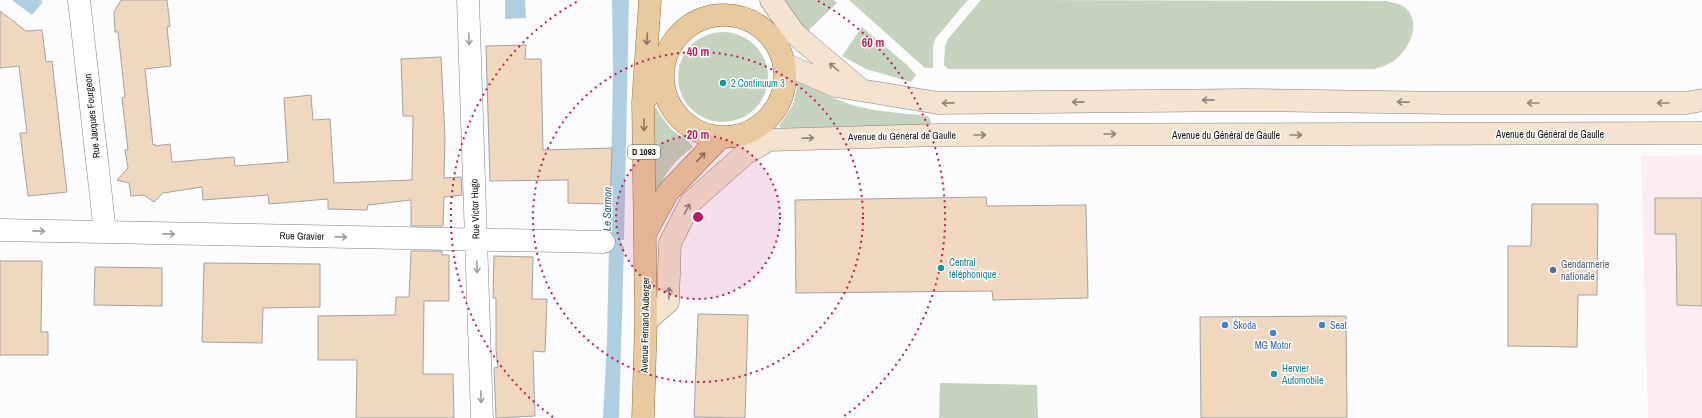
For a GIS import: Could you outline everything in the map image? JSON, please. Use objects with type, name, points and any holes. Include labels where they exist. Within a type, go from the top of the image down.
[{"type":"main road","name":"Avenue Fernand Auberger","points":[[643,418],[646,321],[643,102],[650,0]]},
{"type":"main road","points":[[662,0],[666,56],[662,79],[666,97],[674,113],[687,126],[704,134],[721,138],[761,135]]},
{"type":"main road","points":[[744,0],[754,22]]},
{"type":"main road","points":[[771,0],[795,34],[863,92]]},
{"type":"main road","points":[[646,321],[668,302],[670,244],[691,202],[745,154],[761,135],[768,119],[780,102],[785,84],[784,64],[778,47],[768,33],[754,22],[733,15],[712,16],[692,23],[676,37],[666,56]]},
{"type":"main road","points":[[784,64],[836,86],[863,92],[938,103],[1247,100],[1447,103],[1686,103],[1702,100]]},
{"type":"main road","points":[[643,102],[662,79]]},
{"type":"main road","name":"Avenue du Général de Gaulle","points":[[761,135],[1702,133]]},
{"type":"main road","name":"Avenue Fernand Auberger","points":[[645,233],[668,192],[721,138]]},
{"type":"street","name":"Rue Jacques Fourgeon","points":[[79,0],[105,232]]},
{"type":"street","name":"Rue Victor Hugo","points":[[468,0],[482,418]]},
{"type":"street","name":"Rue Gravier","points":[[0,230],[604,242]]},
{"type":"shaded area","points":[[1702,155],[1702,418],[1648,418],[1641,156]]},
{"type":"green space","points":[[780,0],[834,0],[837,3],[807,32]]},
{"type":"green space","points":[[849,0],[968,0],[935,39],[933,47],[933,68],[925,68]]},
{"type":"green space","points":[[981,0],[1386,1],[1399,4],[1407,9],[1412,16],[1413,24],[1412,33],[1405,50],[1399,57],[1390,63],[1375,69],[948,69],[944,65],[945,46],[948,39]]},
{"type":"green space","points":[[862,27],[907,65],[916,75],[911,82],[866,69],[842,56]]},
{"type":"green space","points":[[723,32],[740,36],[755,45],[764,60],[768,77],[764,94],[755,109],[740,118],[723,122],[706,118],[691,109],[682,94],[678,77],[682,60],[691,45],[706,36]]},
{"type":"green space","points":[[798,82],[852,105],[880,111],[928,116],[931,122],[930,126],[781,128],[779,126],[793,105]]},
{"type":"green space","points":[[654,108],[656,108],[671,129],[686,139],[693,147],[672,166],[657,191],[650,187]]},
{"type":"green space","points":[[940,383],[1037,385],[1038,418],[939,418]]},
{"type":"water","points":[[12,0],[40,0],[43,2],[32,15]]},
{"type":"water","points":[[505,0],[525,0],[526,18],[505,19]]},
{"type":"water","points":[[612,0],[629,0],[624,240],[610,240],[613,68]]},
{"type":"water","points":[[609,245],[624,246],[619,418],[603,418],[607,342]]},
{"type":"building","points":[[121,0],[167,0],[170,26],[167,27],[171,66],[145,69],[153,145],[170,144],[172,162],[234,157],[235,166],[288,162],[284,98],[311,95],[313,120],[330,119],[334,183],[412,180],[413,116],[403,116],[401,59],[441,57],[445,138],[444,178],[461,177],[462,195],[444,197],[443,226],[411,226],[411,200],[368,205],[367,210],[328,209],[328,199],[269,204],[268,195],[203,200],[202,187],[163,193],[154,202],[144,195],[131,196],[129,183],[117,180],[128,168],[125,150],[128,150],[122,98],[125,97],[118,32],[115,32],[114,12]]},
{"type":"building","points":[[0,11],[26,31],[42,30],[46,62],[52,61],[67,192],[28,196],[20,133],[27,133],[19,66],[0,68]]},
{"type":"building","points":[[526,45],[525,59],[541,59],[543,150],[612,148],[610,204],[568,203],[568,180],[490,181],[486,46]]},
{"type":"building","name":"Central téléphonique","points":[[986,197],[987,206],[1086,205],[1088,298],[993,300],[992,291],[796,293],[795,200]]},
{"type":"building","points":[[1655,198],[1702,198],[1702,306],[1677,305],[1676,234],[1655,234]]},
{"type":"building","name":"Gendarmerie nationale","points":[[1532,204],[1598,204],[1597,295],[1578,295],[1577,347],[1508,346],[1508,246],[1531,246]]},
{"type":"building","points":[[411,251],[442,251],[442,255],[449,255],[449,301],[424,301],[423,374],[453,374],[454,418],[356,418],[357,360],[318,360],[318,316],[395,315],[396,297],[409,297]]},
{"type":"building","points":[[494,256],[533,257],[532,299],[547,299],[545,352],[533,351],[535,416],[496,418],[494,368],[498,367],[496,350],[496,298],[493,298]]},
{"type":"building","points":[[0,261],[42,261],[41,332],[48,332],[48,355],[0,355]]},
{"type":"building","points":[[204,263],[320,264],[320,307],[263,308],[262,343],[202,342]]},
{"type":"building","points":[[95,267],[162,268],[162,306],[94,305]]},
{"type":"building","points":[[698,314],[748,315],[745,418],[694,417]]},
{"type":"building","name":"Hervier Automobile","points":[[1346,316],[1347,418],[1201,418],[1200,317]]},
{"type":"waterway","name":"Le Sarmon","points":[[617,229],[617,255]]},
{"type":"place","name":"2 Continuum 3","points":[[723,83]]},
{"type":"place","name":"Central téléphonique","points":[[941,268]]},
{"type":"place","name":"Gendarmerie nationale","points":[[1553,270]]},
{"type":"place","name":"Škoda","points":[[1225,325]]},
{"type":"place","name":"Seat","points":[[1322,325]]},
{"type":"place","name":"MG Motor","points":[[1273,333]]},
{"type":"place","name":"Hervier Automobile","points":[[1274,374]]}]
